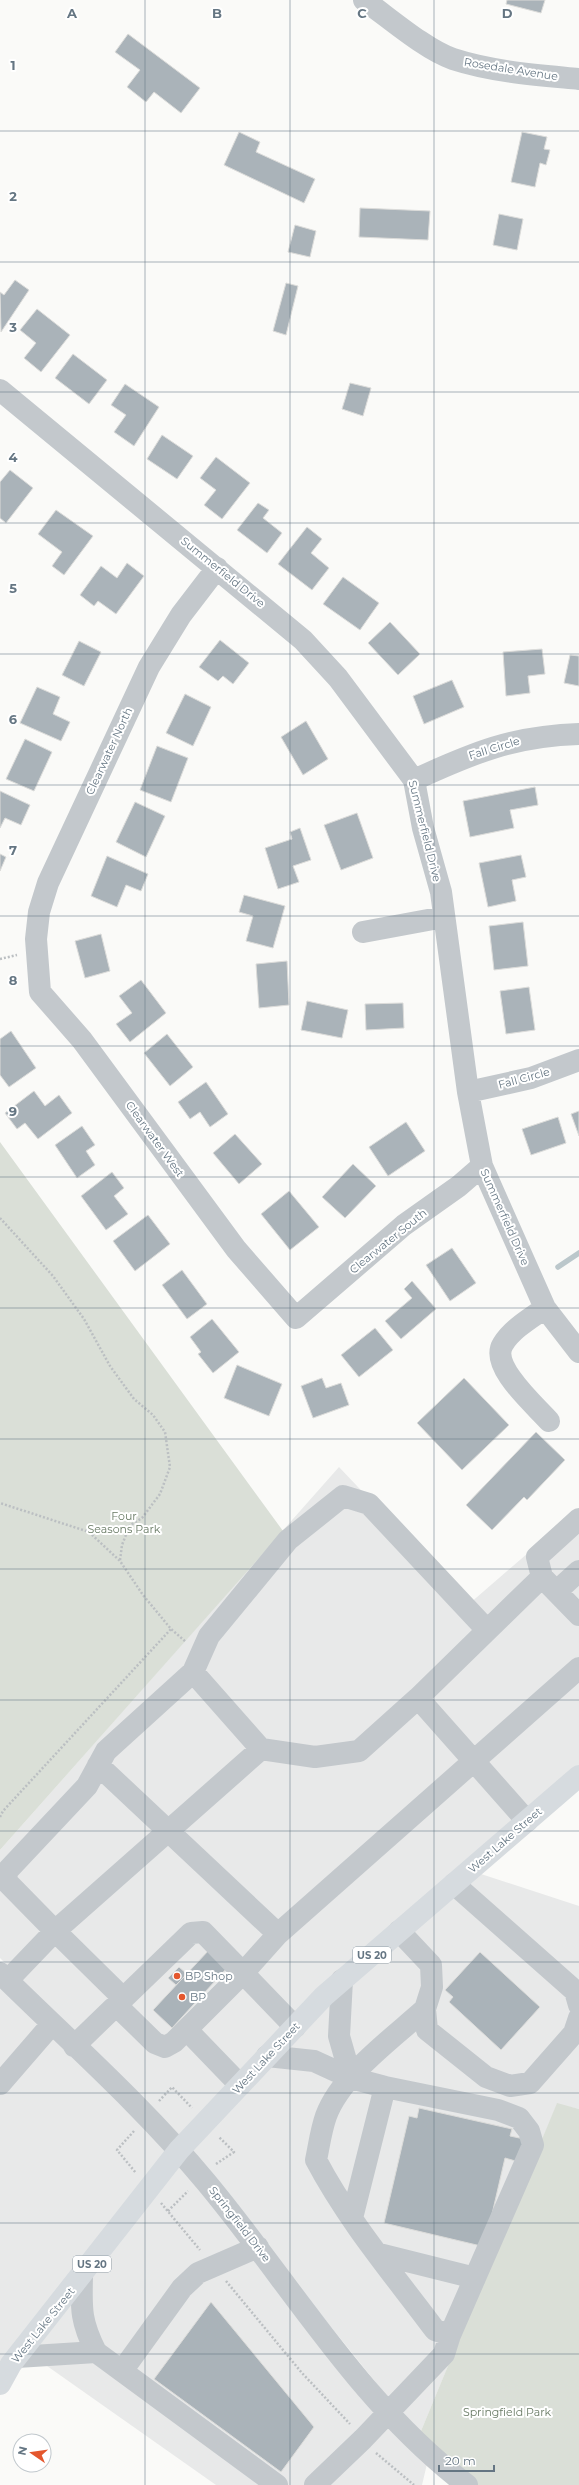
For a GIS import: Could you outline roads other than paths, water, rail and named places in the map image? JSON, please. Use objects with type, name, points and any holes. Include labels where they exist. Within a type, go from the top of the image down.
[{"type":"main road","name":"West Lake Street","points":[[1,2379],[82,2277],[179,2150],[267,2056],[342,1980],[579,1776]]},
{"type":"street","name":"Rosedale Avenue","points":[[364,0],[401,27],[452,58],[482,66],[579,79]]},
{"type":"street","name":"Summerfield Drive","points":[[4,400],[217,568],[284,623],[338,678],[414,780],[423,828],[440,892],[468,1092],[482,1166],[545,1308],[579,1352]]},
{"type":"street","name":"Clearwater North","points":[[37,950],[38,912],[48,883],[145,674],[181,615],[217,568]]},
{"type":"street","name":"Fall Circle","points":[[414,780],[462,758],[510,741],[546,735],[579,734]]},
{"type":"street","points":[[363,932],[444,917]]},
{"type":"street","name":"Clearwater West","points":[[37,950],[40,992],[82,1040],[236,1249],[296,1318]]},
{"type":"street","name":"Fall Circle","points":[[468,1092],[531,1078],[579,1060]]},
{"type":"street","name":"Clearwater South","points":[[296,1318],[404,1225],[459,1186],[482,1166]]},
{"type":"street","points":[[545,1308],[519,1327],[504,1342],[500,1356],[504,1370],[549,1421]]},
{"type":"street","points":[[487,1630],[369,1504],[343,1496],[288,1540],[208,1636],[192,1672],[106,1751],[87,1786],[9,1869],[4,1879],[55,1930],[120,2001],[155,2043],[165,2046],[174,2042],[187,2030],[243,1973],[278,1934],[579,1668]]},
{"type":"street","points":[[579,1520],[537,1557],[550,1584],[579,1615]]},
{"type":"street","points":[[192,1672],[261,1749],[315,1757],[359,1752],[418,1698],[487,1630],[550,1584],[579,1571]]},
{"type":"street","points":[[418,1698],[527,1821]]},
{"type":"street","points":[[4,1977],[55,1930],[261,1749]]},
{"type":"street","points":[[98,1765],[278,1934]]},
{"type":"street","points":[[454,1884],[575,1991],[579,2005]]},
{"type":"street","points":[[399,1931],[431,1965],[432,1987],[425,2009],[427,2030],[486,2077],[510,2086],[530,2083],[574,2033],[579,2018]]},
{"type":"street","points":[[74,2046],[191,1933],[203,1932],[295,2027]]},
{"type":"street","name":"Springfield Drive","points":[[4,1977],[179,2150],[258,2247],[368,2393],[416,2443],[467,2485]]},
{"type":"street","points":[[342,1980],[339,2036],[350,2078]]},
{"type":"street","points":[[425,2009],[350,2078],[326,2115],[316,2160],[329,2185],[352,2218],[435,2330],[450,2335]]},
{"type":"street","points":[[0,2084],[52,2024]]},
{"type":"street","points":[[187,2030],[240,2085]]},
{"type":"street","points":[[267,2056],[314,2061],[350,2078],[385,2087],[498,2110],[519,2118],[529,2131],[533,2145],[450,2335],[444,2354],[387,2412],[363,2439],[315,2485]]},
{"type":"street","points":[[352,2218],[385,2087]]},
{"type":"street","points":[[122,2372],[182,2288],[198,2273],[258,2247]]},
{"type":"street","points":[[378,2254],[475,2278]]},
{"type":"street","points":[[82,2277],[81,2307],[85,2329],[96,2352],[277,2485]]},
{"type":"street","points":[[17,2357],[96,2352]]},
{"type":"waterway","points":[[558,1267],[579,1253]]},
{"type":"place","name":"BP Shop","points":[[177,1976]]},
{"type":"place","name":"BP","points":[[182,1997]]},
{"type":"park label","name":"Four Seasons Park","points":[[124,1522]]},
{"type":"park label","name":"Springfield Park","points":[[507,2412]]}]
